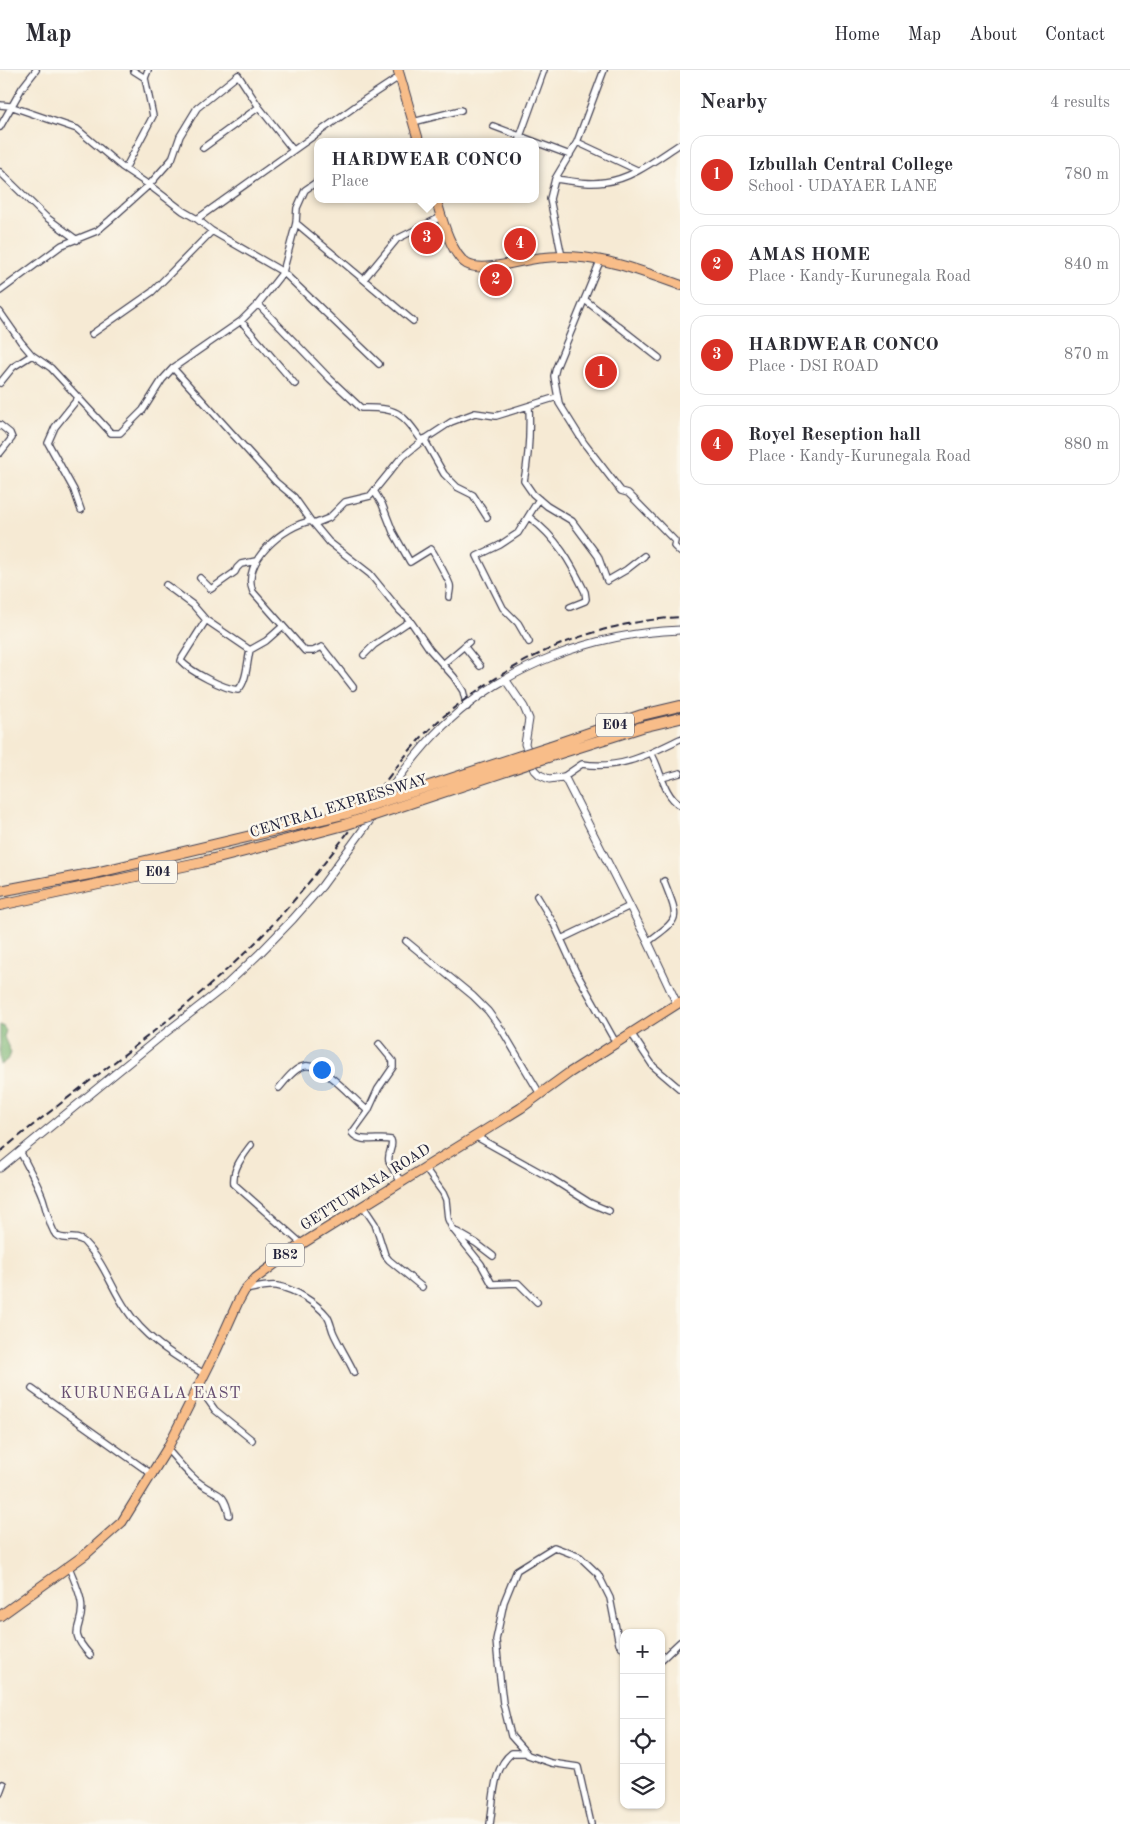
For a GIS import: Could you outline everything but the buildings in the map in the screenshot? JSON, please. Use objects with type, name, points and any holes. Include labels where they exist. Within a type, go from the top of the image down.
[{"type":"highway","name":"CENTRAL EXPRESSWAY","points":[[0,904],[202,862],[337,827],[642,716],[680,706]]},
{"type":"highway","name":"CENTRAL EXPRESSWAY","points":[[0,890],[95,873],[344,814],[552,750],[680,718]]},
{"type":"main road","points":[[398,73],[418,138]]},
{"type":"main road","points":[[437,203],[447,234],[459,257],[475,267],[488,267],[540,258],[576,256],[601,259],[680,286]]},
{"type":"main road","name":"GETTUWANA ROAD","points":[[0,1616],[69,1567],[100,1543],[122,1522],[167,1449],[244,1290],[266,1269],[302,1244],[521,1108],[569,1072],[678,1003]]},
{"type":"street","points":[[0,127],[10,106],[36,70]]},
{"type":"street","points":[[125,169],[153,116],[145,78],[148,70]]},
{"type":"street","points":[[519,138],[544,70]]},
{"type":"street","points":[[562,257],[550,199],[555,179],[577,142],[604,70]]},
{"type":"street","points":[[134,71],[145,78]]},
{"type":"street","points":[[0,291],[62,245],[97,231],[149,185],[172,159],[180,136],[197,108],[237,72],[259,107],[293,150]]},
{"type":"street","points":[[197,219],[398,73]]},
{"type":"street","points":[[0,105],[10,106],[77,129],[125,169],[183,211],[212,231],[283,272],[379,364]]},
{"type":"street","points":[[203,148],[259,107]]},
{"type":"street","points":[[413,122],[461,110]]},
{"type":"street","points":[[493,126],[517,138]]},
{"type":"street","points":[[577,142],[637,170]]},
{"type":"street","points":[[555,179],[590,183],[607,182],[637,170],[680,144]]},
{"type":"street","points":[[539,145],[570,155]]},
{"type":"street","points":[[0,172],[46,217],[77,240]]},
{"type":"street","points":[[0,312],[32,355],[51,368],[111,433],[120,433],[143,410],[162,380],[173,368],[241,321],[258,304],[283,272],[296,223],[297,208],[305,190],[314,184]]},
{"type":"street","points":[[364,279],[397,239],[442,217]]},
{"type":"street","points":[[296,223],[413,321]]},
{"type":"street","points":[[92,334],[152,292],[212,231]]},
{"type":"street","points":[[601,259],[556,368],[554,376],[557,397],[570,422],[599,464],[621,491],[628,493],[659,524],[675,542],[674,546],[680,552]]},
{"type":"street","points":[[585,300],[659,358]]},
{"type":"street","points":[[258,304],[330,379],[361,408],[384,407],[394,411],[411,425],[423,440],[444,474],[456,487],[473,495],[487,517]]},
{"type":"street","points":[[241,321],[295,384]]},
{"type":"street","points":[[0,383],[13,367],[32,355]]},
{"type":"street","points":[[173,368],[276,482],[294,497],[312,522],[335,547],[370,574],[410,621],[430,650],[464,691],[467,707]]},
{"type":"street","points":[[353,688],[322,647],[313,651],[305,651],[253,592],[249,584],[251,571],[256,561],[265,549],[293,526],[302,522],[329,518],[345,502],[364,498],[374,491],[394,465],[423,440],[451,422],[475,413],[496,416],[557,397]]},
{"type":"street","points":[[79,398],[56,427],[48,443],[74,490],[81,510]]},
{"type":"street","points":[[529,406],[530,425],[524,481],[539,499],[551,509],[572,521],[598,556],[607,581],[626,570],[644,556]]},
{"type":"street","points":[[0,426],[10,433],[12,438],[0,453]]},
{"type":"street","points":[[374,491],[382,504],[392,532],[410,562],[431,549],[434,551],[450,586],[449,597]]},
{"type":"street","points":[[529,642],[518,623],[503,608],[476,556],[500,545],[518,533],[539,499]]},
{"type":"street","points":[[528,517],[548,534],[565,553],[585,592],[586,599],[584,602],[570,608]]},
{"type":"street","points":[[200,578],[211,589],[235,572],[236,568],[241,564],[256,561]]},
{"type":"street","points":[[166,585],[192,605],[206,620],[250,650]]},
{"type":"street","points":[[206,620],[181,661],[190,668],[226,687],[238,690],[242,687],[250,650],[266,641],[283,626]]},
{"type":"street","points":[[364,655],[374,645],[410,621]]},
{"type":"street","points":[[0,1168],[224,986],[260,953],[293,920],[322,886],[408,765],[445,724],[505,679],[542,661],[601,640],[644,632],[680,630]]},
{"type":"street","points":[[443,664],[467,644],[480,666]]},
{"type":"street","points":[[505,679],[530,719],[525,744],[535,770],[549,779],[563,777],[582,764],[597,766],[622,764],[680,739]]},
{"type":"street","points":[[651,753],[658,764],[668,794],[680,805]]},
{"type":"street","points":[[662,778],[680,773]]},
{"type":"street","points":[[563,777],[584,814],[678,1003]]},
{"type":"street","points":[[648,942],[671,928],[676,924],[678,918],[677,910],[664,881]]},
{"type":"street","points":[[537,896],[616,1043]]},
{"type":"street","points":[[561,939],[630,906]]},
{"type":"street","points":[[406,941],[473,996],[488,1011],[502,1030],[540,1094]]},
{"type":"street","points":[[631,1034],[653,1066],[680,1089]]},
{"type":"street","points":[[379,1044],[392,1061],[393,1067],[378,1089],[368,1111],[352,1133],[354,1136],[362,1139],[391,1140],[389,1162],[402,1183]]},
{"type":"street","points":[[279,1088],[298,1068],[310,1066],[328,1074],[368,1111]]},
{"type":"street","points":[[475,1136],[552,1179],[590,1203],[609,1211]]},
{"type":"street","points":[[251,1144],[237,1166],[233,1180],[234,1184],[302,1244]]},
{"type":"street","points":[[20,1151],[41,1194],[54,1233],[62,1238],[76,1238],[85,1243],[104,1268],[120,1299],[136,1322],[156,1343],[204,1374]]},
{"type":"street","points":[[425,1168],[446,1200],[448,1219],[481,1264],[492,1284],[518,1283],[537,1302]]},
{"type":"street","points":[[363,1206],[374,1224],[385,1255],[422,1287]]},
{"type":"street","points":[[455,1231],[493,1256]]},
{"type":"street","points":[[244,1290],[268,1286],[279,1287],[304,1298],[316,1306],[326,1314],[333,1332],[354,1372]]},
{"type":"street","points":[[198,1386],[207,1400],[225,1419],[252,1440]]},
{"type":"street","points":[[32,1389],[153,1474]]},
{"type":"street","points":[[167,1449],[201,1484],[217,1492],[223,1498],[229,1515]]},
{"type":"street","points":[[526,1753],[511,1736],[503,1703],[496,1640],[504,1602],[517,1570],[554,1546],[580,1557],[598,1574],[610,1598],[618,1644],[620,1646]]},
{"type":"street","points":[[69,1567],[81,1601],[76,1637],[90,1655]]},
{"type":"street","points":[[665,1656],[680,1642]]},
{"type":"street","points":[[490,1824],[496,1778],[512,1753],[526,1753],[551,1763],[578,1767],[591,1824]]},
{"type":"street","points":[[0,1792],[3,1784]]},
{"type":"green space","points":[[0,1025],[6,1031],[4,1037],[11,1053],[7,1060],[0,1065]]},
{"type":"railway","points":[[0,1152],[164,1023],[228,969],[258,940],[320,869],[411,749],[430,729],[463,701],[513,668],[565,642],[620,626],[649,620],[680,617]]},
{"type":"place","name":"HARDWEAR CONCO","points":[[427,238]]},
{"type":"place","name":"Royel Reseption hall","points":[[520,244]]},
{"type":"place","name":"AMAS HOME","points":[[496,280]]},
{"type":"place","name":"Izbullah Central College","points":[[601,372]]},
{"type":"district","name":"KURUNEGALA EAST","points":[[151,1394]]}]
